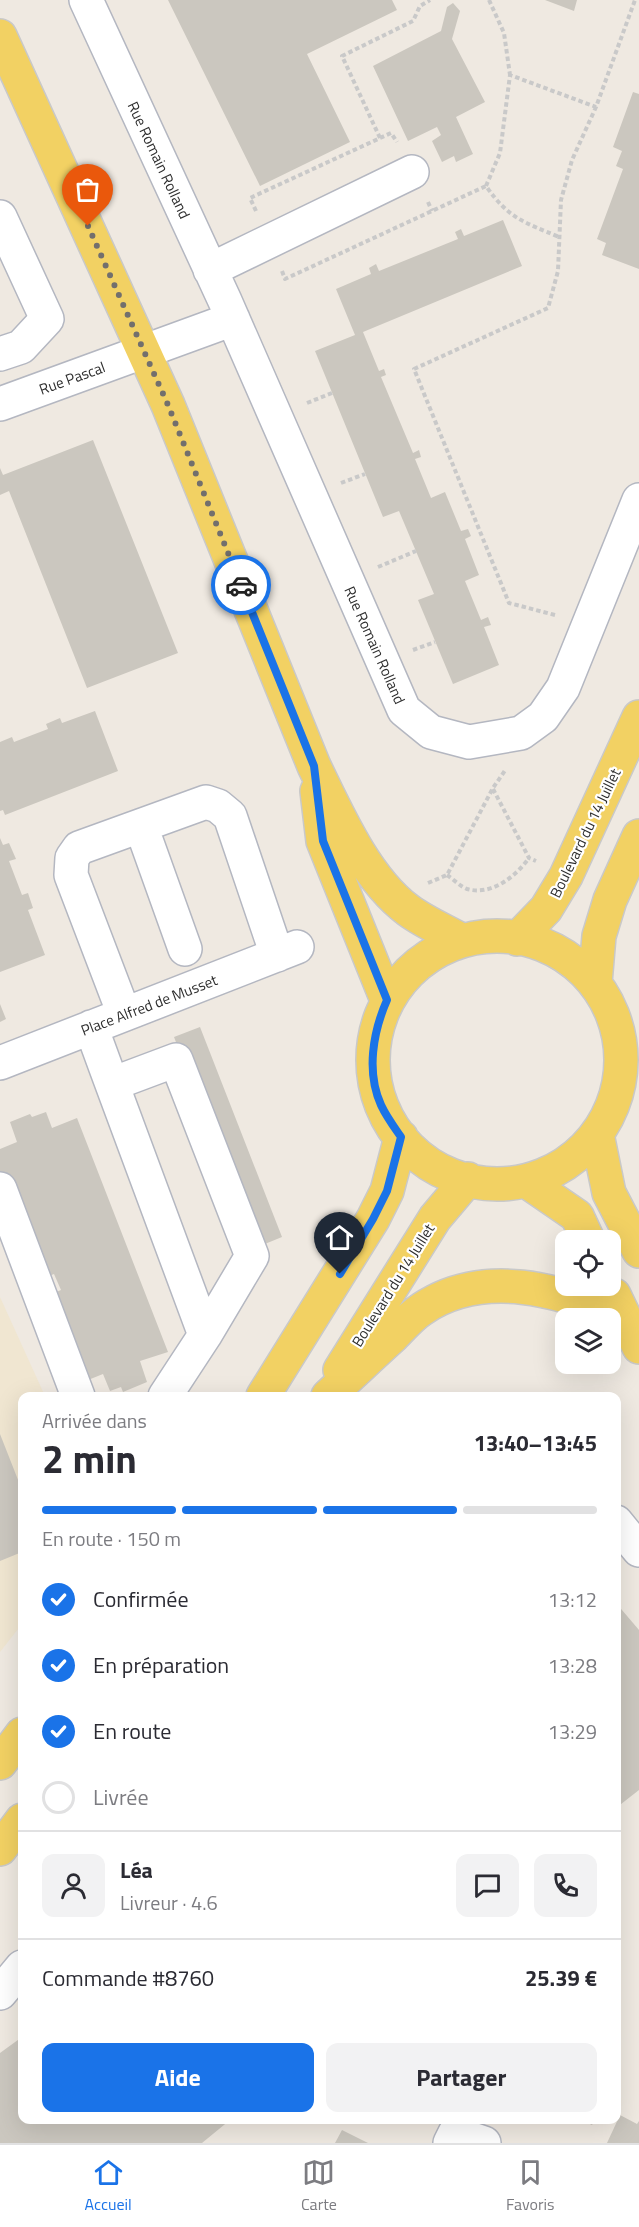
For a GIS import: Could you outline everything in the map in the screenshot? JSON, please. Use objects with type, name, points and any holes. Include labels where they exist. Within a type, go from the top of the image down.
[{"type":"main road","points":[[3,50],[168,405],[314,766],[342,824],[393,896],[409,910],[461,940]]},
{"type":"main road","name":"Boulevard du 14 Juillet","points":[[517,939],[546,909],[566,876],[639,717]]},
{"type":"main road","points":[[314,766],[323,841],[387,1000]]},
{"type":"main road","points":[[595,983],[599,936],[610,900],[639,837]]},
{"type":"main road","points":[[517,939],[543,944],[571,959],[595,983],[609,1005],[619,1034],[621,1070],[612,1108],[597,1134],[572,1158],[529,1183],[504,1184],[468,1179],[430,1164],[401,1137],[381,1104],[374,1077],[373,1046],[379,1018],[387,1000],[418,963],[461,940],[517,939]]},
{"type":"main road","points":[[597,1134],[609,1193],[639,1251]]},
{"type":"main road","points":[[265,1392],[373,1219],[387,1191],[401,1137]]},
{"type":"main road","name":"Boulevard du 14 Juillet","points":[[326,1392],[435,1218],[468,1179]]},
{"type":"main road","points":[[529,1183],[577,1216],[583,1230]]},
{"type":"main road","points":[[332,1392],[421,1309],[457,1292],[492,1286],[539,1289],[568,1294],[623,1315]]},
{"type":"main road","points":[[614,1296],[639,1347]]},
{"type":"main road","points":[[0,1763],[18,1739]]},
{"type":"main road","points":[[0,1849],[18,1825]]},
{"type":"street","name":"Rue Romain Rolland","points":[[86,0],[233,319],[404,710],[431,732],[470,742],[521,733],[543,717],[563,688],[639,500]]},
{"type":"street","points":[[210,270],[412,172]]},
{"type":"street","points":[[0,217],[47,319],[21,347],[0,354]]},
{"type":"street","points":[[144,351],[233,319]]},
{"type":"street","name":"Rue Pascal","points":[[0,404],[144,351]]},
{"type":"street","name":"Place Alfred de Musset","points":[[0,1063],[287,951],[230,816],[218,806],[206,802],[141,826]]},
{"type":"street","points":[[124,1014],[71,875],[72,858],[79,848],[141,826],[185,949]]},
{"type":"street","points":[[92,1027],[205,1335]]},
{"type":"street","points":[[112,1083],[176,1060],[252,1256],[168,1392]]},
{"type":"street","points":[[0,1189],[76,1392]]},
{"type":"street","points":[[621,1528],[639,1550]]},
{"type":"street","points":[[0,1993],[18,1972]]},
{"type":"street","points":[[450,2143],[455,2133],[484,2143]]},
{"type":"path","points":[[380,138],[342,56],[412,21],[420,6],[430,0]]},
{"type":"path","points":[[486,186],[500,153],[510,75],[504,33],[489,0]]},
{"type":"path","points":[[586,630],[549,612],[509,603],[414,369],[548,308],[558,271],[561,200],[572,160],[596,107],[635,0]]},
{"type":"path","points":[[510,75],[596,107]]},
{"type":"path","points":[[304,404],[332,393]]},
{"type":"path","points":[[332,487],[365,474]]},
{"type":"path","points":[[373,569],[416,551]]},
{"type":"path","points":[[407,652],[435,642]]},
{"type":"path","points":[[393,896],[447,875],[493,788],[508,767],[508,736]]},
{"type":"path","points":[[493,788],[529,858],[566,876]]},
{"type":"path","points":[[447,875],[467,889],[495,888],[520,870],[529,858]]},
{"type":"shaded area","points":[[0,1297],[43,1392],[18,1392],[18,1629],[0,1652]]},
{"type":"building","points":[[168,0],[392,0],[397,10],[307,54],[350,142],[260,186]]},
{"type":"building","points":[[545,0],[577,0],[574,11]]},
{"type":"building","points":[[453,3],[460,11],[452,39],[485,102],[456,117],[473,154],[456,162],[454,156],[442,162],[432,141],[441,135],[437,127],[408,141],[373,66],[441,31],[447,7]]},
{"type":"building","points":[[633,92],[639,94],[639,269],[602,255],[606,243],[597,239],[623,169],[616,166],[622,151],[613,147]]},
{"type":"building","points":[[503,220],[522,266],[363,332],[379,371],[384,369],[386,375],[381,377],[413,453],[419,450],[421,457],[415,459],[431,498],[445,492],[461,531],[468,529],[471,536],[465,539],[479,575],[465,581],[481,620],[488,617],[491,625],[484,627],[499,665],[453,684],[418,600],[434,594],[399,511],[383,517],[315,351],[355,335],[336,289],[371,274],[369,268],[376,264],[379,271],[458,239],[455,232],[461,229],[464,236]]},
{"type":"building","points":[[93,440],[178,653],[87,688],[9,491],[0,495],[0,468],[3,475]]},
{"type":"building","points":[[95,711],[118,771],[5,815],[3,810],[0,811],[0,742],[12,737],[14,742],[48,729],[46,724],[60,718],[62,723]]},
{"type":"building","points":[[0,838],[3,845],[9,843],[16,859],[9,861],[22,895],[28,893],[33,908],[28,910],[45,955],[0,972]]},
{"type":"building","points":[[0,1004],[6,1019],[0,1022]]},
{"type":"building","points":[[200,1027],[282,1237],[255,1248],[174,1037]]},
{"type":"building","points":[[46,1112],[52,1128],[77,1118],[168,1352],[140,1361],[147,1382],[123,1392],[121,1387],[110,1391],[103,1374],[78,1384],[44,1297],[61,1290],[54,1274],[38,1280],[0,1180],[0,1149],[17,1142],[10,1122],[30,1114],[32,1117]]},
{"type":"building","points":[[0,1434],[18,1480],[18,1554],[0,1561]]},
{"type":"building","points":[[621,1609],[639,1630],[639,1790],[621,1804]]},
{"type":"building","points":[[18,2040],[18,2124],[225,2124],[202,2143],[0,2143],[0,2053]]},
{"type":"building","points":[[621,2116],[637,2124],[639,2121],[639,2143],[607,2143],[616,2124],[621,2124]]},
{"type":"building","points":[[342,2130],[368,2143],[335,2143]]},
{"type":"way so far","points":[[88,226],[168,405],[241,585]]},
{"type":"route","points":[[241,585],[314,766],[323,841],[387,1000],[379,1018],[373,1046],[374,1077],[381,1104],[401,1137],[387,1191],[340,1274]]}]
